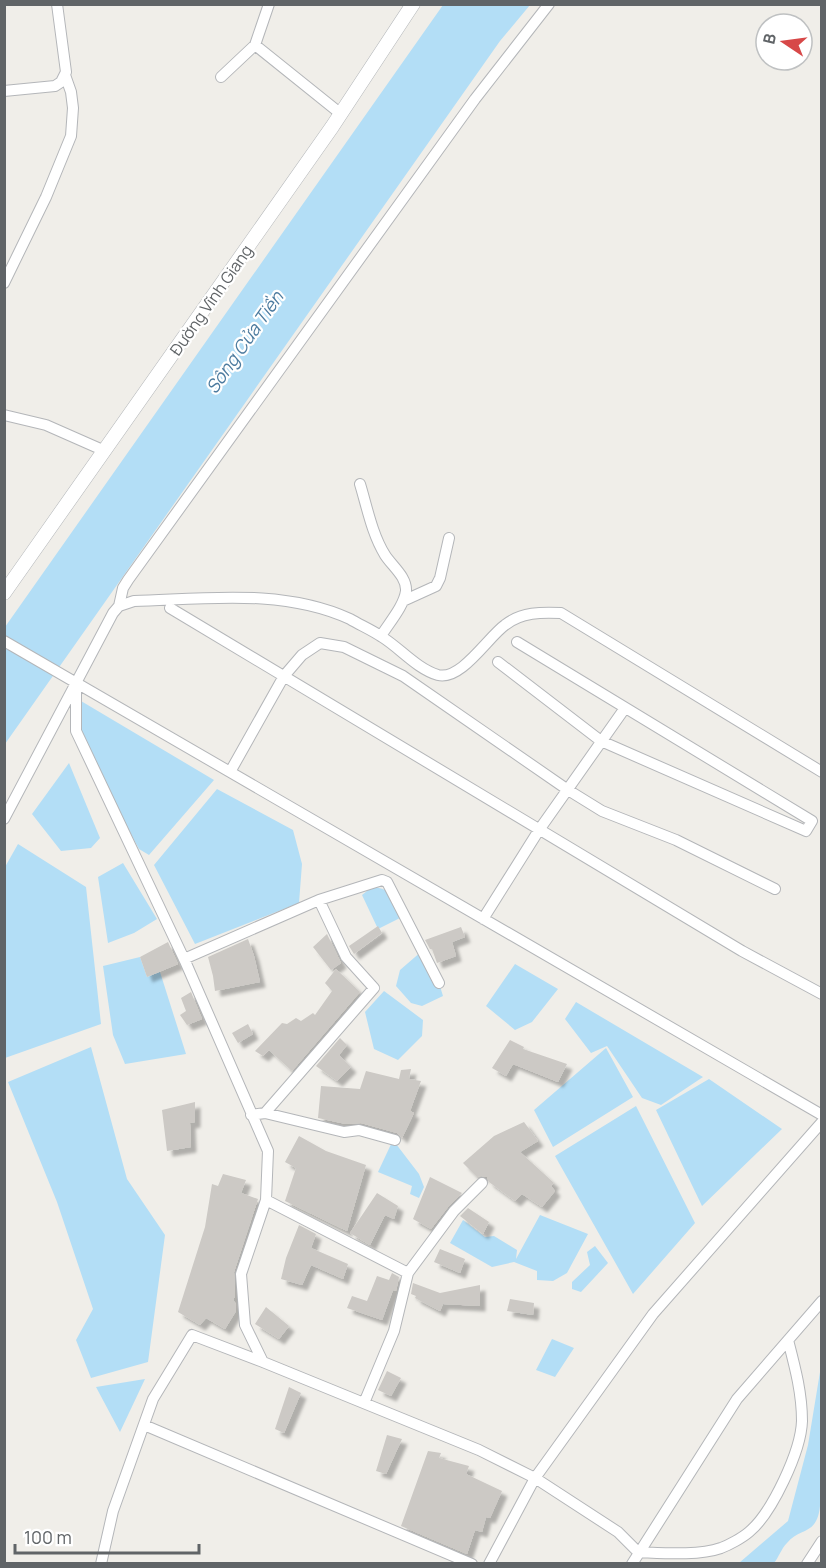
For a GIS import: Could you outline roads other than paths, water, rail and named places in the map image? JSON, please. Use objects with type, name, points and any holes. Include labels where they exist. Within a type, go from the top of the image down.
[{"type":"street","points":[[4,283],[46,197],[71,136],[73,108],[71,92],[65,75],[57,4]]},
{"type":"street","points":[[221,77],[255,45],[269,4]]},
{"type":"street","name":"Đường Vĩnh Giang","points":[[4,593],[341,114],[413,4]]},
{"type":"street","points":[[4,819],[113,613],[119,606],[123,588],[128,580],[475,99],[549,4]]},
{"type":"street","points":[[255,45],[341,114]]},
{"type":"street","points":[[4,91],[55,86],[65,75]]},
{"type":"street","points":[[4,415],[46,425],[105,451]]},
{"type":"street","points":[[360,484],[379,544],[405,585],[403,601],[381,636]]},
{"type":"street","points":[[403,601],[436,586],[449,538]]},
{"type":"street","points":[[119,606],[134,601],[246,597],[286,601],[336,613],[381,636],[418,664],[439,676],[456,673],[506,624],[537,611],[561,613],[822,772]]},
{"type":"street","points":[[170,608],[742,951],[822,994]]},
{"type":"street","points":[[4,641],[822,1115]]},
{"type":"street","points":[[498,662],[601,741],[806,831],[812,820],[517,642]]},
{"type":"street","points":[[230,772],[284,676],[302,655],[320,643],[344,647],[404,676],[568,790],[602,811],[676,840],[775,889]]},
{"type":"street","points":[[76,683],[76,731],[184,959],[268,1151],[266,1200],[241,1274],[245,1325],[263,1362]]},
{"type":"street","points":[[483,919],[539,830],[625,708]]},
{"type":"street","points":[[184,959],[320,900],[384,880],[439,983]]},
{"type":"street","points":[[265,1113],[374,988],[346,957],[320,900]]},
{"type":"street","points":[[251,1115],[265,1113],[344,1132],[359,1130],[394,1140]]},
{"type":"street","points":[[489,1563],[535,1478],[653,1314],[822,1122]]},
{"type":"street","points":[[364,1403],[394,1331],[408,1273],[454,1212],[482,1183]]},
{"type":"street","points":[[266,1200],[408,1273]]},
{"type":"street","points":[[632,1563],[737,1399],[822,1301]]},
{"type":"street","points":[[101,1563],[113,1511],[153,1399],[192,1335],[479,1450],[535,1478],[618,1532],[638,1552],[682,1553],[721,1548],[749,1532],[773,1502],[792,1463],[802,1424],[800,1386],[788,1340]]},
{"type":"street","points":[[144,1425],[472,1563]]},
{"type":"street","points":[[807,1563],[822,1541]]},
{"type":"water","name":"Sông Cửa Tiền","points":[[443,5],[530,5],[500,41],[5,744],[5,627]]},
{"type":"water","points":[[81,701],[214,780],[149,855],[139,849],[96,770],[80,729]]},
{"type":"water","points":[[69,763],[100,838],[91,848],[61,851],[32,814]]},
{"type":"water","points":[[217,789],[293,830],[302,864],[299,903],[195,944],[154,865]]},
{"type":"water","points":[[18,844],[86,887],[101,1024],[5,1058],[5,867]]},
{"type":"water","points":[[123,863],[157,919],[134,933],[108,943],[98,877]]},
{"type":"water","points":[[372,887],[389,892],[402,917],[378,929],[362,895]]},
{"type":"water","points":[[422,951],[439,983],[443,996],[422,1006],[411,1003],[396,986],[400,970]]},
{"type":"water","points":[[140,957],[147,977],[160,972],[186,1054],[125,1064],[113,1035],[103,966]]},
{"type":"water","points":[[515,964],[558,989],[532,1022],[515,1030],[486,1006]]},
{"type":"water","points":[[384,991],[423,1020],[422,1036],[398,1060],[374,1049],[365,1012]]},
{"type":"water","points":[[576,1002],[703,1077],[661,1105],[642,1098],[607,1046],[591,1053],[565,1019]]},
{"type":"water","points":[[91,1047],[127,1179],[165,1235],[148,1362],[91,1378],[76,1340],[93,1309],[57,1202],[8,1082]]},
{"type":"water","points":[[606,1048],[633,1097],[553,1147],[534,1110]]},
{"type":"water","points":[[709,1079],[782,1129],[702,1206],[656,1110]]},
{"type":"water","points":[[636,1106],[695,1223],[633,1294],[555,1156]]},
{"type":"water","points":[[393,1140],[419,1174],[424,1187],[419,1198],[410,1194],[412,1186],[378,1172]]},
{"type":"water","points":[[540,1215],[588,1234],[567,1273],[553,1281],[537,1280],[537,1271],[514,1262],[492,1267],[450,1243],[463,1220],[485,1237],[494,1236],[517,1250],[516,1259]]},
{"type":"water","points":[[595,1246],[608,1263],[581,1292],[572,1289],[572,1282],[590,1265],[587,1252]]},
{"type":"water","points":[[821,1338],[822,1468],[818,1516],[812,1527],[787,1543],[774,1563],[739,1563],[788,1521],[808,1445],[820,1372]]},
{"type":"water","points":[[552,1339],[574,1348],[555,1377],[536,1370]]},
{"type":"water","points":[[145,1379],[120,1432],[96,1387]]}]
